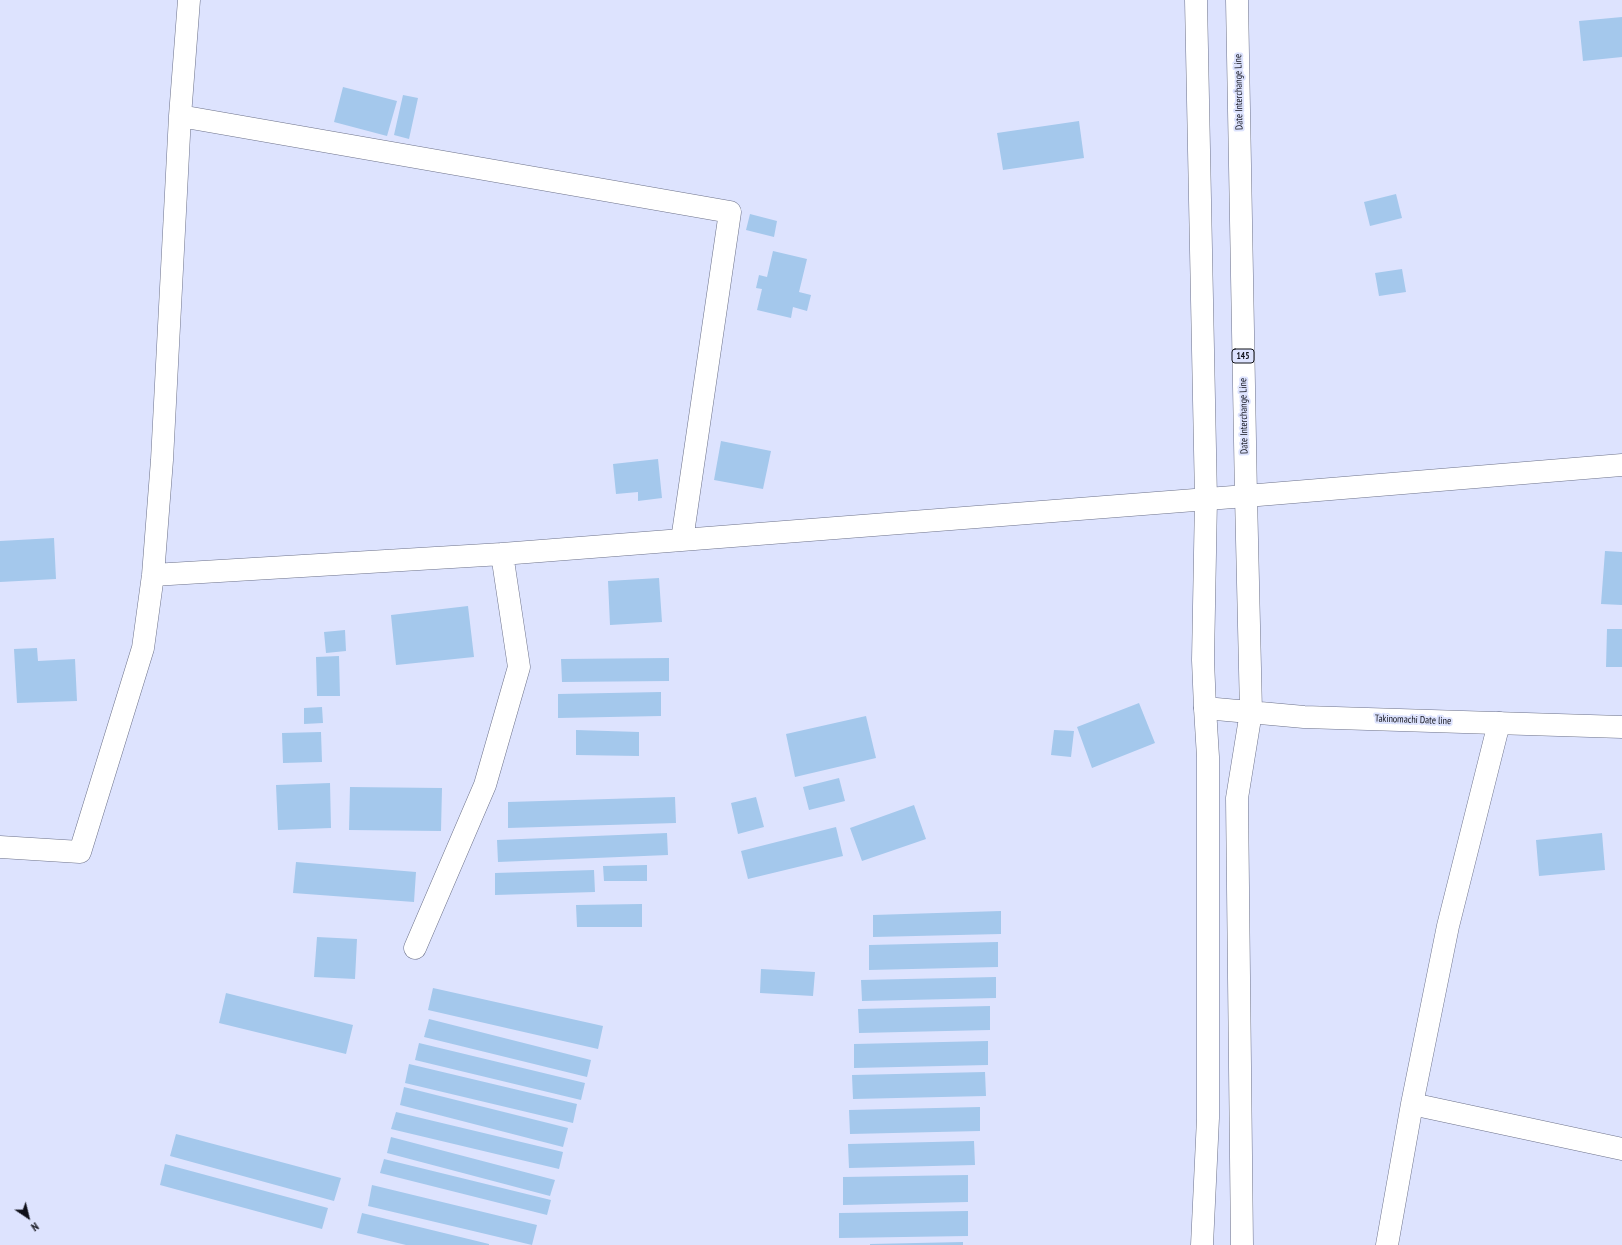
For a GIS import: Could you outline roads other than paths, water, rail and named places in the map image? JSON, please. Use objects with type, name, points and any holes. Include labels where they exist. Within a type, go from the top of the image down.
[{"type":"main road","points":[[0,847],[80,852],[143,648],[153,575],[162,460],[180,116],[189,0]]},
{"type":"main road","points":[[1196,0],[1206,499],[1203,660],[1208,757],[1208,1118],[1202,1245]]},
{"type":"main road","name":"Date Interchange Line","points":[[1237,0],[1251,712],[1237,798],[1242,1245]]},
{"type":"main road","points":[[180,116],[730,212],[682,540]]},
{"type":"main road","points":[[153,575],[502,554],[1622,465]]},
{"type":"main road","points":[[415,948],[484,785],[519,667],[502,554]]},
{"type":"main road","name":"Takinomachi Date line","points":[[1205,708],[1304,717],[1622,726]]},
{"type":"main road","points":[[1388,1245],[1412,1104],[1448,926],[1499,723]]},
{"type":"main road","points":[[1412,1104],[1622,1149]]}]
